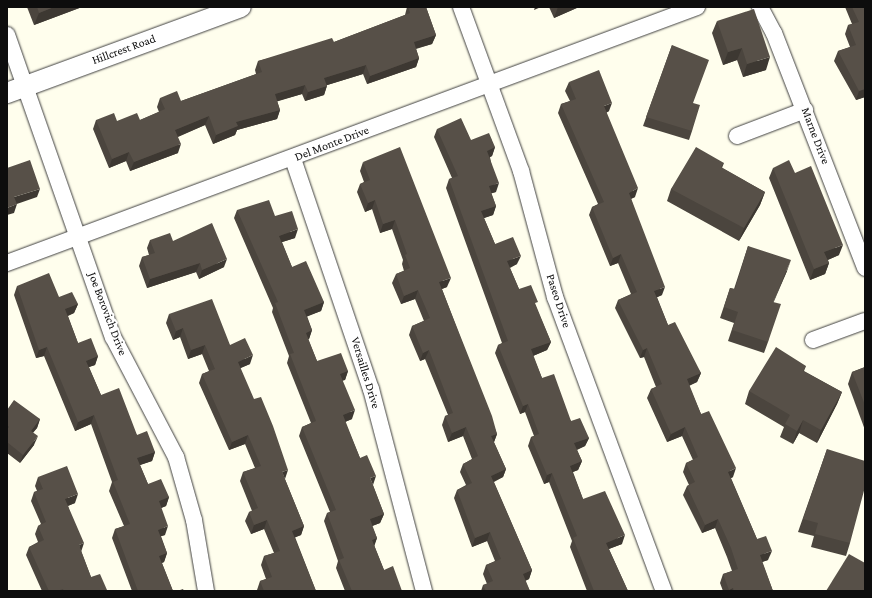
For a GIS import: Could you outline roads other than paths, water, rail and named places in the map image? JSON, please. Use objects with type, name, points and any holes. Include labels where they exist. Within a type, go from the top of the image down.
[{"type":"street","name":"Hillcrest Road","points":[[16,89],[241,7]]},
{"type":"street","name":"Paseo Drive","points":[[461,7],[521,171],[555,297],[664,591]]},
{"type":"street","name":"Del Monte Drive","points":[[7,263],[293,159],[696,7]]},
{"type":"street","name":"Marne Drive","points":[[760,7],[774,33],[805,110],[865,268]]},
{"type":"street","name":"Joe Borovich Drive","points":[[7,35],[16,89],[78,236],[113,337],[176,457],[194,520],[206,591]]},
{"type":"street","points":[[737,136],[805,110]]},
{"type":"street","name":"Versailles Drive","points":[[293,159],[371,389],[424,591]]},
{"type":"street","points":[[814,340],[865,321]]}]
